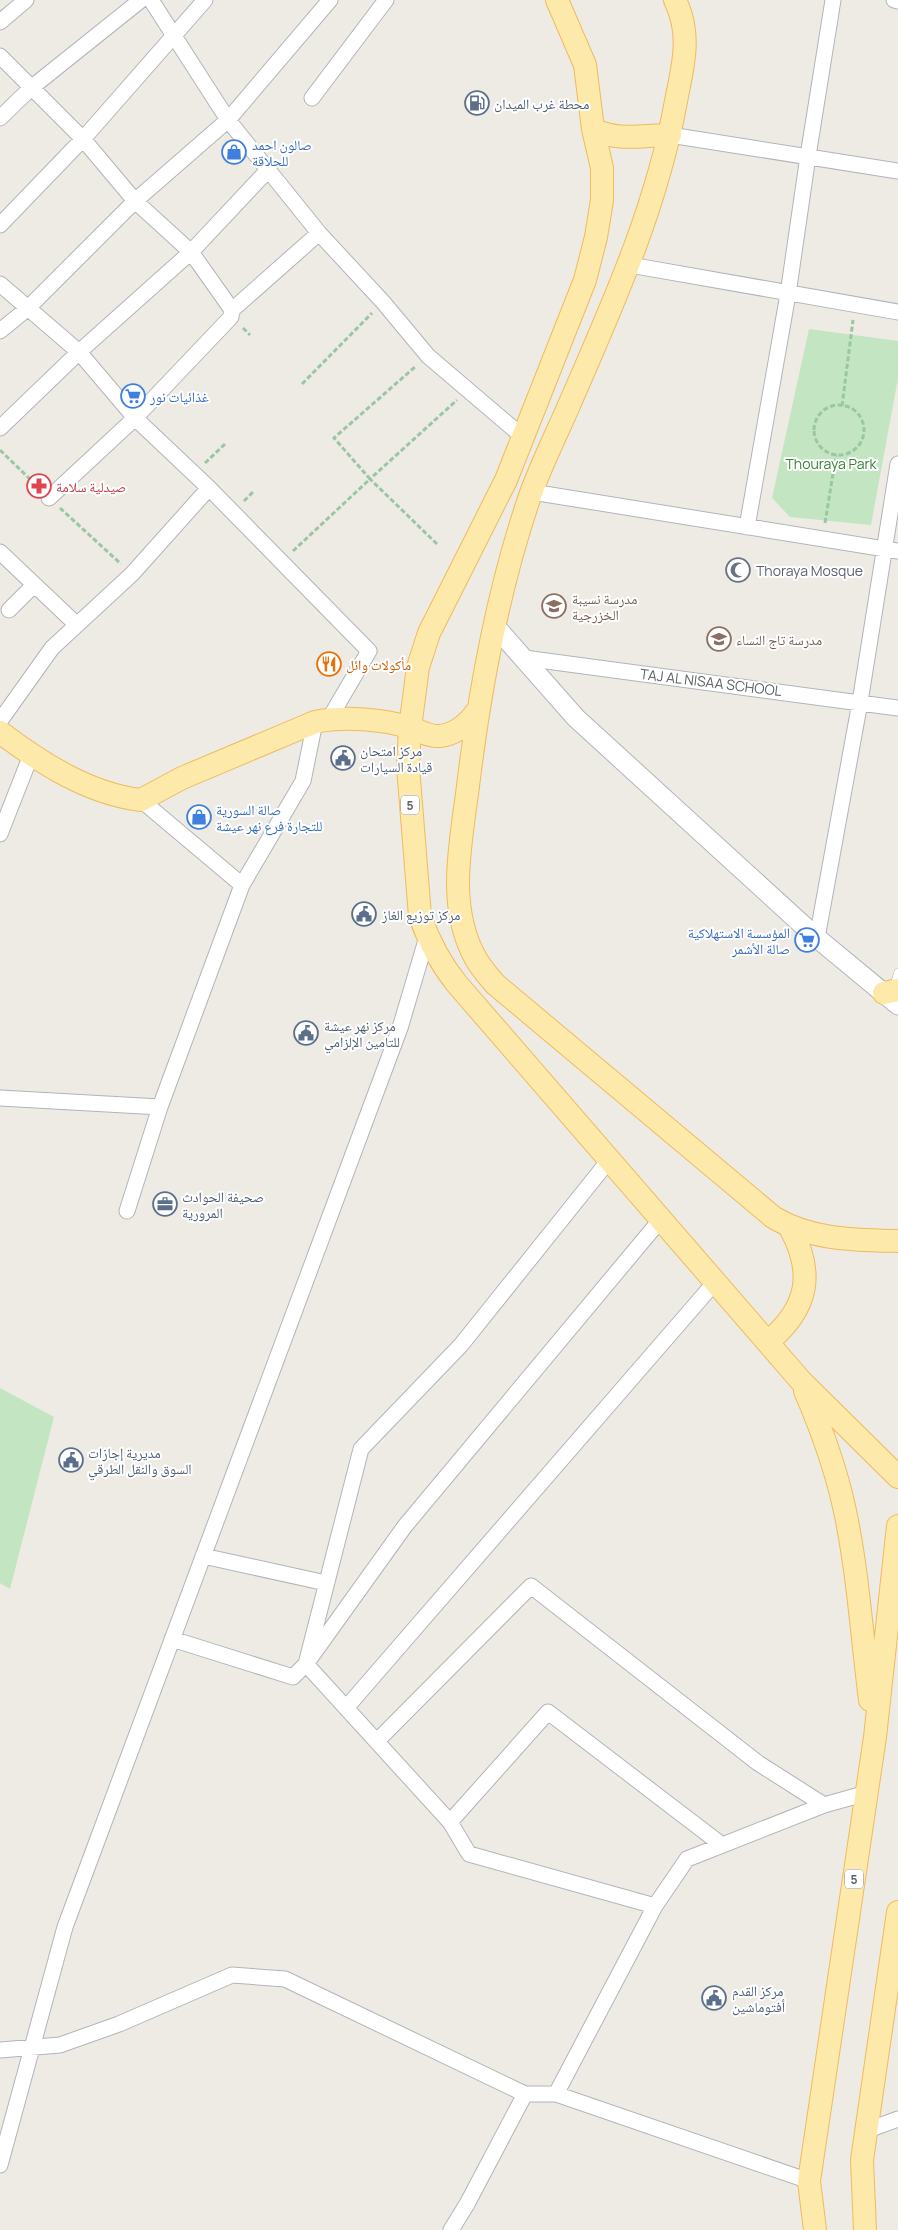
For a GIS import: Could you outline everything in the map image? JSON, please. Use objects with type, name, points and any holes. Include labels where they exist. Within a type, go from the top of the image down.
[{"type":"main road","name":"5","points":[[557,0],[585,65],[593,130],[602,168],[602,200],[596,237],[585,280],[506,480],[429,633],[418,667],[410,728],[408,767],[417,895],[427,937],[439,962],[457,984],[769,1341],[801,1381],[898,1476]]},
{"type":"main road","points":[[674,0],[686,45]]},
{"type":"main road","points":[[693,0],[670,135],[655,192],[630,265],[532,492],[494,626],[478,712],[458,860],[458,893],[463,926],[476,959],[494,984],[773,1217],[790,1228],[848,1239],[898,1241]]},
{"type":"main road","points":[[593,130],[608,137],[620,138],[642,135],[670,135]]},
{"type":"main road","points":[[0,732],[31,756],[100,791],[141,800],[182,778],[322,721],[356,719],[410,728],[424,734],[447,734],[468,724],[478,712]]},
{"type":"main road","points":[[769,1341],[786,1327],[798,1310],[804,1289],[804,1260],[800,1246],[790,1228]]},
{"type":"main road","points":[[801,1381],[833,1466],[844,1510],[852,1554],[875,1737]]},
{"type":"main road","name":"5","points":[[815,2230],[809,2181],[875,1737],[898,1526]]},
{"type":"main road","points":[[865,2230],[862,2160],[868,2130],[898,1912]]},
{"type":"street","points":[[0,22],[26,0]]},
{"type":"street","points":[[0,118],[31,88],[142,0]]},
{"type":"street","points":[[151,0],[228,120],[320,233],[383,302],[428,356],[523,437]]},
{"type":"street","points":[[0,225],[83,139],[205,0]]},
{"type":"street","points":[[0,331],[28,309],[135,201],[228,120],[330,0]]},
{"type":"street","points":[[312,98],[386,0]]},
{"type":"street","points":[[747,527],[788,294],[833,0]]},
{"type":"street","points":[[894,0],[898,1]]},
{"type":"street","points":[[0,56],[83,139],[135,201],[190,252],[232,310]]},
{"type":"street","points":[[670,135],[898,171]]},
{"type":"street","points":[[0,428],[79,352],[190,252],[268,170]]},
{"type":"street","points":[[48,498],[135,418],[231,317],[232,310],[320,233]]},
{"type":"street","points":[[630,265],[898,312]]},
{"type":"street","points":[[0,284],[79,352],[135,418],[209,488],[231,514],[282,562],[369,651],[322,721],[303,781],[242,885],[160,1107],[127,1211]]},
{"type":"street","points":[[817,938],[860,702],[891,550],[898,464]]},
{"type":"street","points":[[0,721],[52,648],[132,574],[209,488]]},
{"type":"street","points":[[532,492],[891,550]]},
{"type":"street","points":[[0,552],[77,625]]},
{"type":"street","points":[[9,610],[34,585]]},
{"type":"street","points":[[494,626],[576,718],[817,938],[894,990]]},
{"type":"street","name":"TAJ AL NISAA SCHOOL","points":[[524,658],[898,708]]},
{"type":"street","points":[[0,834],[31,756]]},
{"type":"street","points":[[141,800],[242,885]]},
{"type":"street","points":[[0,2165],[65,1927],[400,1028],[427,937]]},
{"type":"street","points":[[0,1098],[160,1107]]},
{"type":"street","points":[[306,1664],[361,1449],[461,1345],[610,1159]]},
{"type":"street","points":[[172,1639],[293,1677],[306,1664],[406,1526],[662,1218]]},
{"type":"street","points":[[346,1708],[716,1281]]},
{"type":"street","points":[[203,1556],[326,1583]]},
{"type":"street","points":[[377,1741],[531,1586],[758,1763],[824,1805]]},
{"type":"street","points":[[306,1664],[450,1822],[469,1854],[655,1906]]},
{"type":"street","points":[[450,1822],[548,1712],[722,1845]]},
{"type":"street","points":[[556,2094],[655,1906],[687,1859],[824,1805],[867,1792]]},
{"type":"street","points":[[0,2050],[60,2045],[119,2024],[232,1975],[285,1979],[525,2094],[556,2094],[809,2181]]},
{"type":"street","points":[[451,2230],[468,2204],[525,2094]]},
{"type":"street","points":[[868,2130],[898,2119]]},
{"type":"path","points":[[302,384],[383,302]]},
{"type":"path","points":[[842,406],[856,305]]},
{"type":"path","points":[[428,356],[334,438],[370,478],[437,544]]},
{"type":"path","points":[[282,562],[370,478],[467,391]]},
{"type":"path","points":[[832,406],[842,406],[850,408],[860,417],[863,434],[855,449],[848,453],[836,455],[820,446],[814,430],[815,421],[824,410],[832,406]]},
{"type":"path","points":[[194,474],[225,444]]},
{"type":"path","points":[[0,450],[48,498],[132,574]]},
{"type":"path","points":[[822,539],[836,455]]},
{"type":"green space","name":"Thouraya Park","points":[[809,329],[898,341],[898,378],[871,525],[790,517],[772,498]]},
{"type":"green space","points":[[0,1388],[54,1417],[10,1589],[0,1583]]},
{"type":"place","name":"محطة غرب الميدان","points":[[477,103]]},
{"type":"place","name":"صالون احمد للحلاقة","points":[[234,152]]},
{"type":"place","name":"غذائيات نور","points":[[133,396]]},
{"type":"place","name":"صيدلية سلامة","points":[[39,486]]},
{"type":"place","name":"Thoraya Mosque","points":[[738,570]]},
{"type":"place","name":"مدرسة نسيبة الخزرجية","points":[[554,606]]},
{"type":"place","name":"مدرسة تاج النساء","points":[[719,639]]},
{"type":"place","name":"مأكولات وائل","points":[[329,664]]},
{"type":"place","name":"مركز امتحان قيادة السيارات","points":[[343,758]]},
{"type":"place","name":"صالة السورية للتجارة فرع نهر عيشة","points":[[199,817]]},
{"type":"place","name":"مركز توزيع الغاز","points":[[364,914]]},
{"type":"place","name":"المؤسسة الاستهلاكية صالة الأشمر","points":[[807,940]]},
{"type":"place","name":"مركز نهر عيشة للتامين الإلزامي","points":[[306,1033]]},
{"type":"place","name":"صحيفة الحوادث المرورية","points":[[165,1204]]},
{"type":"place","name":"مديرية إجازات السوق والنقل الطرقي","points":[[71,1460]]},
{"type":"place","name":"مركز القدم أفتوماشين","points":[[714,1998]]}]
